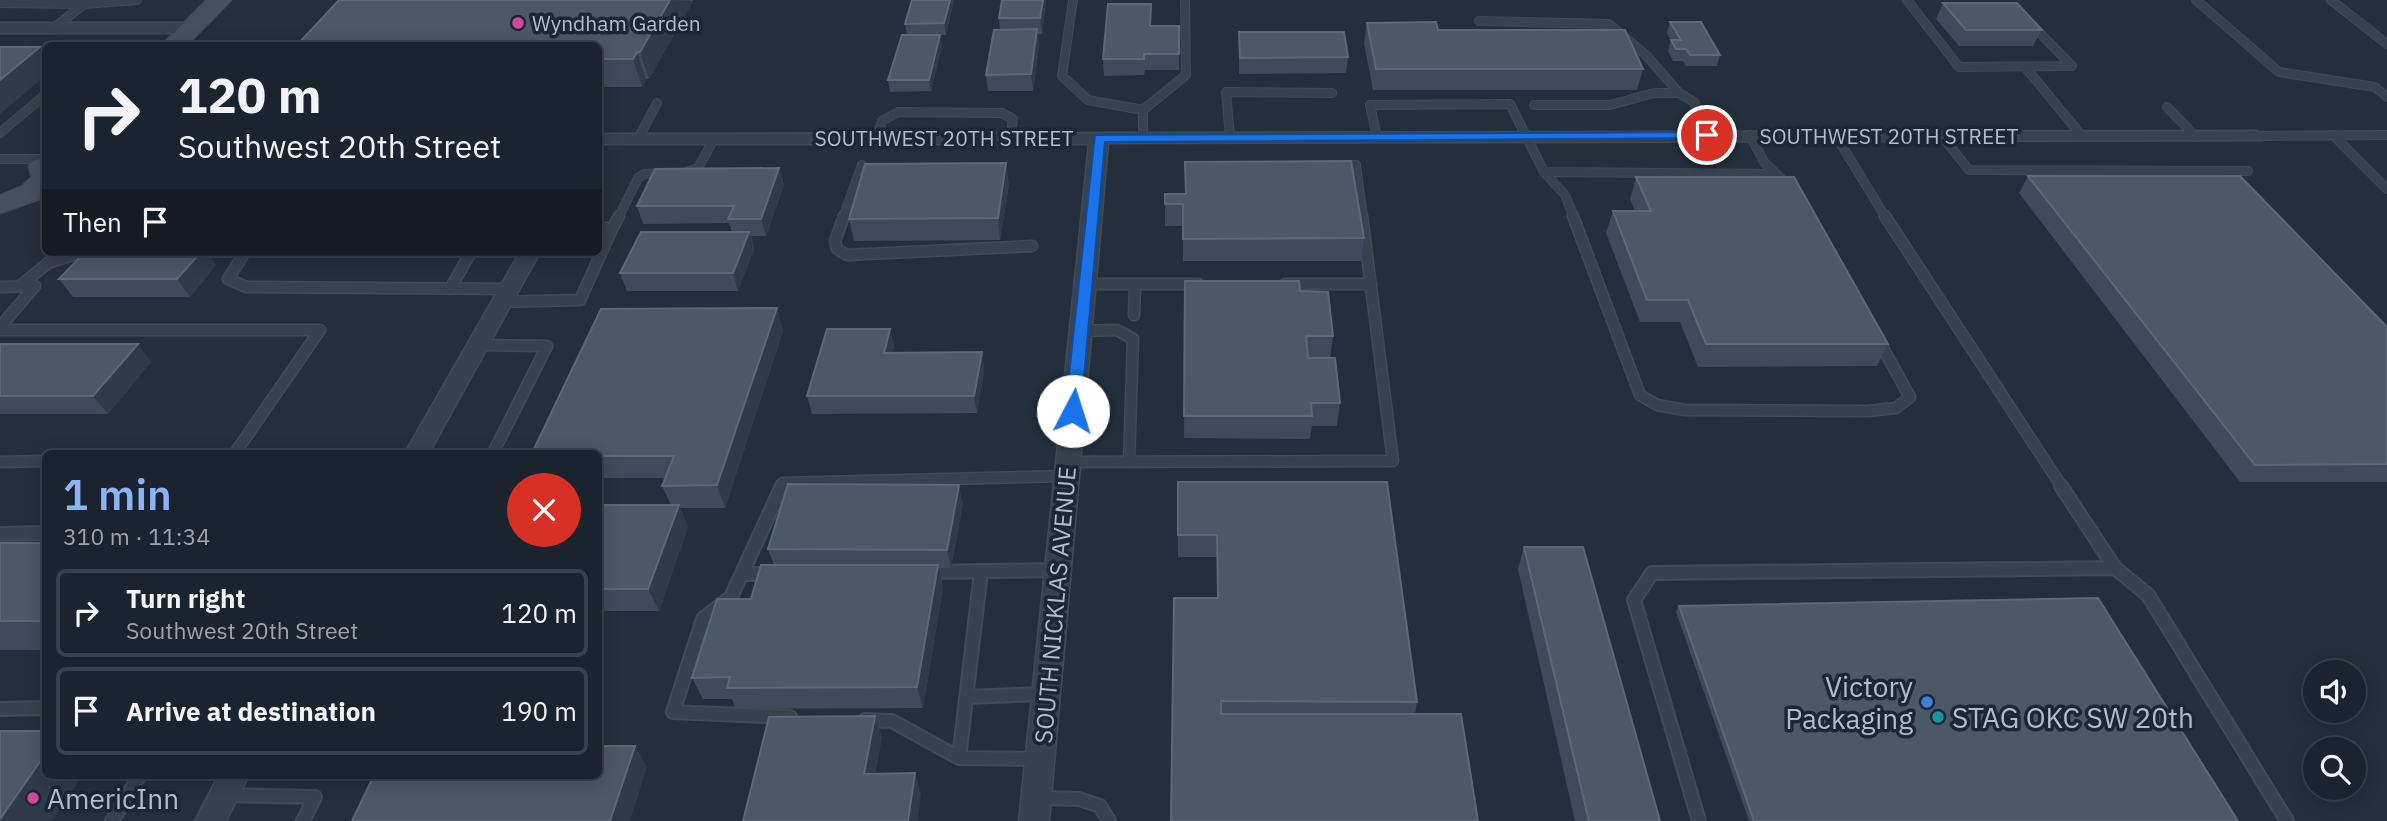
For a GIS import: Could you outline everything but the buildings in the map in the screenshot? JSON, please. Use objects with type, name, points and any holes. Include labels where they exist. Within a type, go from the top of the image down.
[{"type":"main road","points":[[176,42],[220,0]]},
{"type":"main road","points":[[0,200],[30,193],[42,181]]},
{"type":"street","points":[[0,28],[191,28]]},
{"type":"street","name":"SOUTHWEST 20TH STREET","points":[[602,139],[2256,136]]},
{"type":"street","name":"SOUTH NICKLAS AVENUE","points":[[1035,810],[1099,138]]},
{"type":"street","points":[[419,450],[528,256]]},
{"type":"street","points":[[210,821],[230,785]]},
{"type":"lane","points":[[0,3],[84,4],[137,0]]},
{"type":"lane","points":[[1073,0],[1062,76],[1088,100],[1143,110],[1186,75],[1185,0]]},
{"type":"lane","points":[[1907,0],[1959,67],[2071,66],[2027,19]]},
{"type":"lane","points":[[2196,0],[2279,72],[2375,87],[2387,97]]},
{"type":"lane","points":[[2331,0],[2387,44]]},
{"type":"lane","points":[[54,28],[84,4]]},
{"type":"lane","points":[[1479,21],[1609,24],[1647,56],[1679,93],[1694,102],[1707,135]]},
{"type":"lane","points":[[2025,67],[2082,136]]},
{"type":"lane","points":[[2375,87],[2387,80]]},
{"type":"lane","points":[[1230,138],[1226,92],[1332,93]]},
{"type":"lane","points":[[1534,105],[1609,105],[1654,93],[1679,93]]},
{"type":"lane","points":[[0,133],[42,97]]},
{"type":"lane","points":[[638,139],[657,103]]},
{"type":"lane","points":[[1377,137],[1370,105],[1510,104],[1545,172],[1565,195],[1640,395],[1657,405],[1685,410],[1868,411],[1896,408],[1910,397],[1877,337]]},
{"type":"lane","points":[[2167,107],[2196,137]]},
{"type":"lane","points":[[1143,110],[1143,138]]},
{"type":"lane","points":[[877,138],[882,121],[898,113],[1002,113],[1013,119],[1010,138]]},
{"type":"lane","points":[[1750,135],[1764,162],[1798,194]]},
{"type":"lane","points":[[2333,135],[2387,189]]},
{"type":"lane","points":[[2256,136],[2387,135]]},
{"type":"lane","points":[[1836,136],[1889,223],[2115,568],[2148,595],[2287,821]]},
{"type":"lane","points":[[1942,136],[1969,170],[2248,170]]},
{"type":"lane","points":[[602,251],[638,178],[644,174],[695,170],[714,139]]},
{"type":"lane","points":[[0,159],[42,162]]},
{"type":"lane","points":[[862,165],[835,241],[837,249],[847,255],[1032,247]]},
{"type":"lane","points":[[809,718],[673,712],[704,619],[731,597],[783,483],[1068,469],[1129,462],[1393,461],[1356,165],[1337,165]]},
{"type":"lane","points":[[1545,172],[1776,174]]},
{"type":"lane","points":[[602,228],[612,229]]},
{"type":"lane","points":[[20,286],[52,256]]},
{"type":"lane","points":[[242,256],[228,279],[246,288],[450,289],[506,296],[580,300],[600,256]]},
{"type":"lane","points":[[450,289],[469,256]]},
{"type":"lane","points":[[1085,284],[1204,284]]},
{"type":"lane","points":[[1133,315],[1135,284]]},
{"type":"lane","points":[[1273,284],[1371,284]]},
{"type":"lane","points":[[0,286],[35,286],[0,328]]},
{"type":"lane","points":[[0,328],[320,330],[236,450]]},
{"type":"lane","points":[[1081,331],[1121,330],[1133,339],[1129,462]]},
{"type":"lane","points":[[478,345],[547,346],[495,450]]},
{"type":"lane","points":[[0,462],[42,461]]},
{"type":"lane","points":[[0,534],[42,533]]},
{"type":"lane","points":[[1699,821],[1634,600],[1652,573],[2115,568]]},
{"type":"lane","points":[[914,573],[1058,570]]},
{"type":"lane","points":[[959,758],[981,572]]},
{"type":"lane","points":[[742,574],[782,574]]},
{"type":"lane","points":[[966,697],[1046,694]]},
{"type":"lane","points":[[0,709],[42,708]]},
{"type":"lane","points":[[850,720],[892,721],[959,758],[1040,759]]},
{"type":"lane","points":[[112,821],[138,779]]},
{"type":"lane","points":[[230,785],[315,797],[303,821]]},
{"type":"lane","points":[[1035,810],[1079,799],[1100,806],[1109,821]]},
{"type":"place","name":"Wyndham Garden","points":[[518,23]]},
{"type":"place","name":"Victory Packaging","points":[[1927,702]]},
{"type":"place","name":"STAG OKC SW 20th","points":[[1938,717]]},
{"type":"place","name":"AmericInn","points":[[33,798]]},
{"type":"route","points":[[1073,411],[1099,138],[1707,135]]}]
